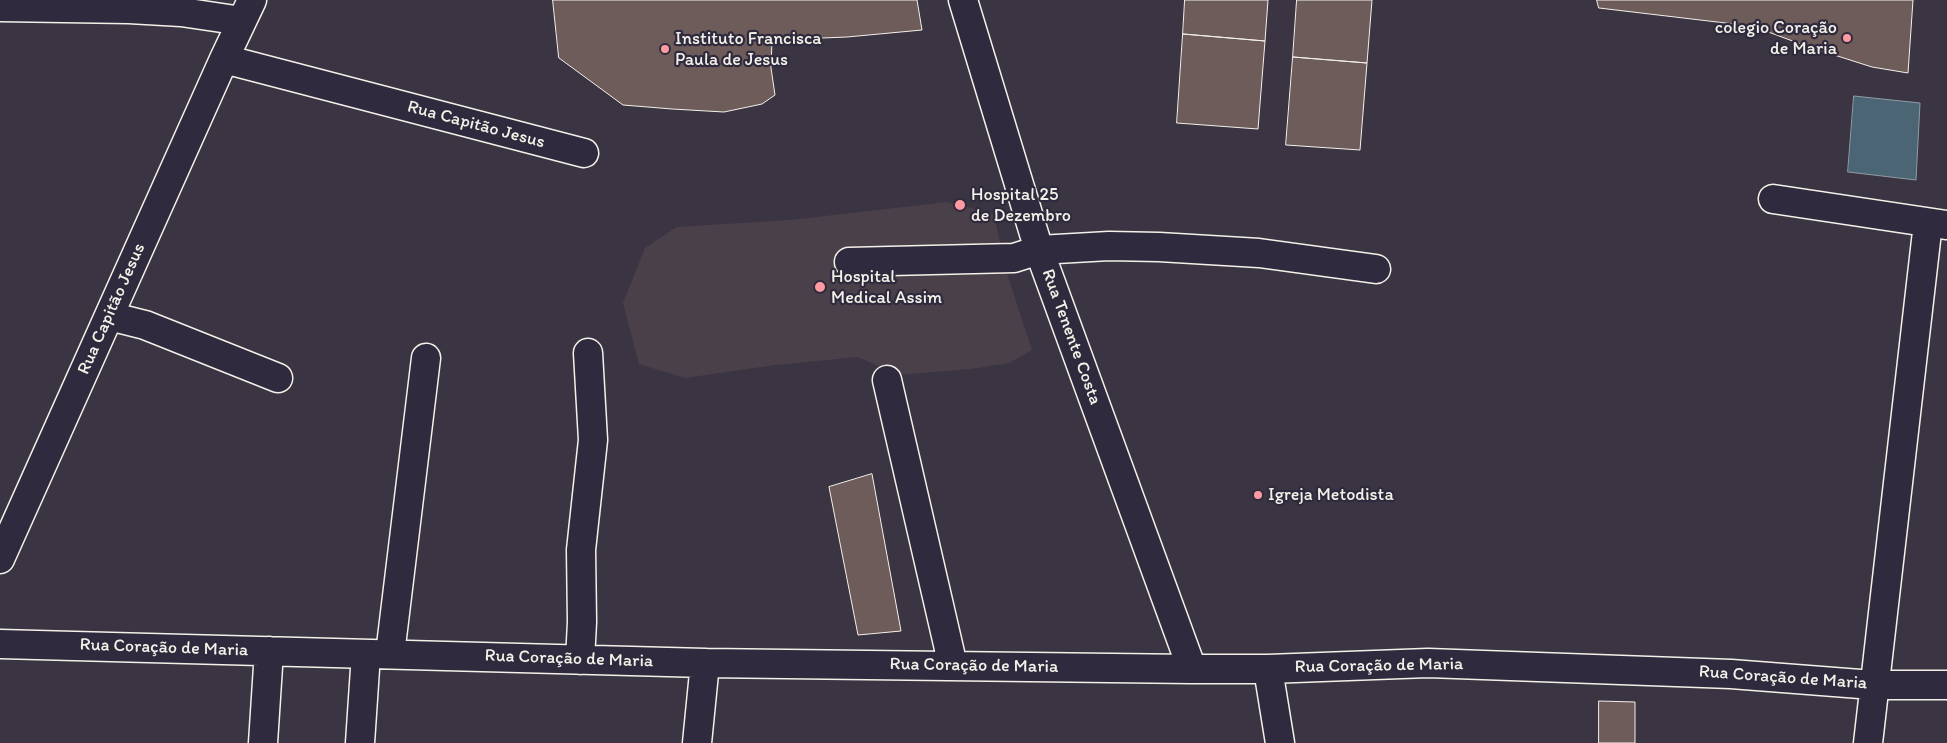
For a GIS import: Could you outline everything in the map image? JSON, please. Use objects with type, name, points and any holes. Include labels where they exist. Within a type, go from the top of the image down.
[{"type":"street","name":"Rua Tenente Costa","points":[[963,0],[1039,250],[1192,669]]},
{"type":"street","points":[[0,7],[128,9],[180,12],[247,10]]},
{"type":"street","name":"Rua Capitão Jesus","points":[[0,559],[247,10]]},
{"type":"street","name":"Rua Capitão Jesus","points":[[224,59],[584,154]]},
{"type":"street","points":[[1773,199],[1938,224],[1873,685],[1868,743]]},
{"type":"street","points":[[848,262],[1014,258],[1039,250],[1109,246],[1159,246],[1259,253],[1376,269]]},
{"type":"street","points":[[108,316],[145,325],[278,378]]},
{"type":"street","points":[[580,660],[582,622],[581,550],[593,440],[588,353]]},
{"type":"street","points":[[360,743],[378,654],[426,358]]},
{"type":"street","points":[[887,380],[953,666]]},
{"type":"street","name":"Rua Coração de Maria","points":[[0,644],[705,663],[1268,669],[1438,663],[1731,674],[1873,685],[1947,685]]},
{"type":"street","points":[[263,743],[268,651]]},
{"type":"street","points":[[698,743],[705,663]]},
{"type":"street","points":[[1268,669],[1280,743]]},
{"type":"shaded area","name":"Hospital Medical Assim","points":[[947,202],[994,214],[1006,271],[1032,350],[1009,363],[971,369],[897,375],[858,357],[775,365],[685,378],[639,364],[623,303],[645,248],[677,227],[791,220]]},
{"type":"water","points":[[1854,96],[1920,103],[1916,180],[1848,172]]},
{"type":"building","name":"Instituto Francisca Paula de Jesus","points":[[553,0],[917,0],[922,30],[847,37],[772,40],[771,68],[775,95],[762,104],[724,112],[672,109],[623,105],[559,58]]},
{"type":"building","points":[[1185,0],[1268,0],[1265,41],[1183,34]]},
{"type":"building","points":[[1297,0],[1372,0],[1367,63],[1293,57]]},
{"type":"building","name":"colegio Coração de Maria","points":[[1597,0],[1913,0],[1908,73],[1872,67],[1763,30],[1734,24],[1599,8]]},
{"type":"building","points":[[1183,34],[1265,41],[1258,129],[1177,123]]},
{"type":"building","points":[[1293,57],[1367,63],[1360,150],[1286,145]]},
{"type":"building","points":[[872,474],[901,631],[858,635],[829,487]]},
{"type":"building","points":[[1599,701],[1635,702],[1635,743],[1599,743]]},
{"type":"place","name":"colegio Coração de Maria","points":[[1847,38]]},
{"type":"place","name":"Instituto Francisca Paula de Jesus","points":[[665,49]]},
{"type":"place","name":"Hospital 25 de Dezembro","points":[[960,205]]},
{"type":"place","name":"Hospital Medical Assim","points":[[820,287]]},
{"type":"place","name":"Igreja Metodista","points":[[1258,495]]}]
